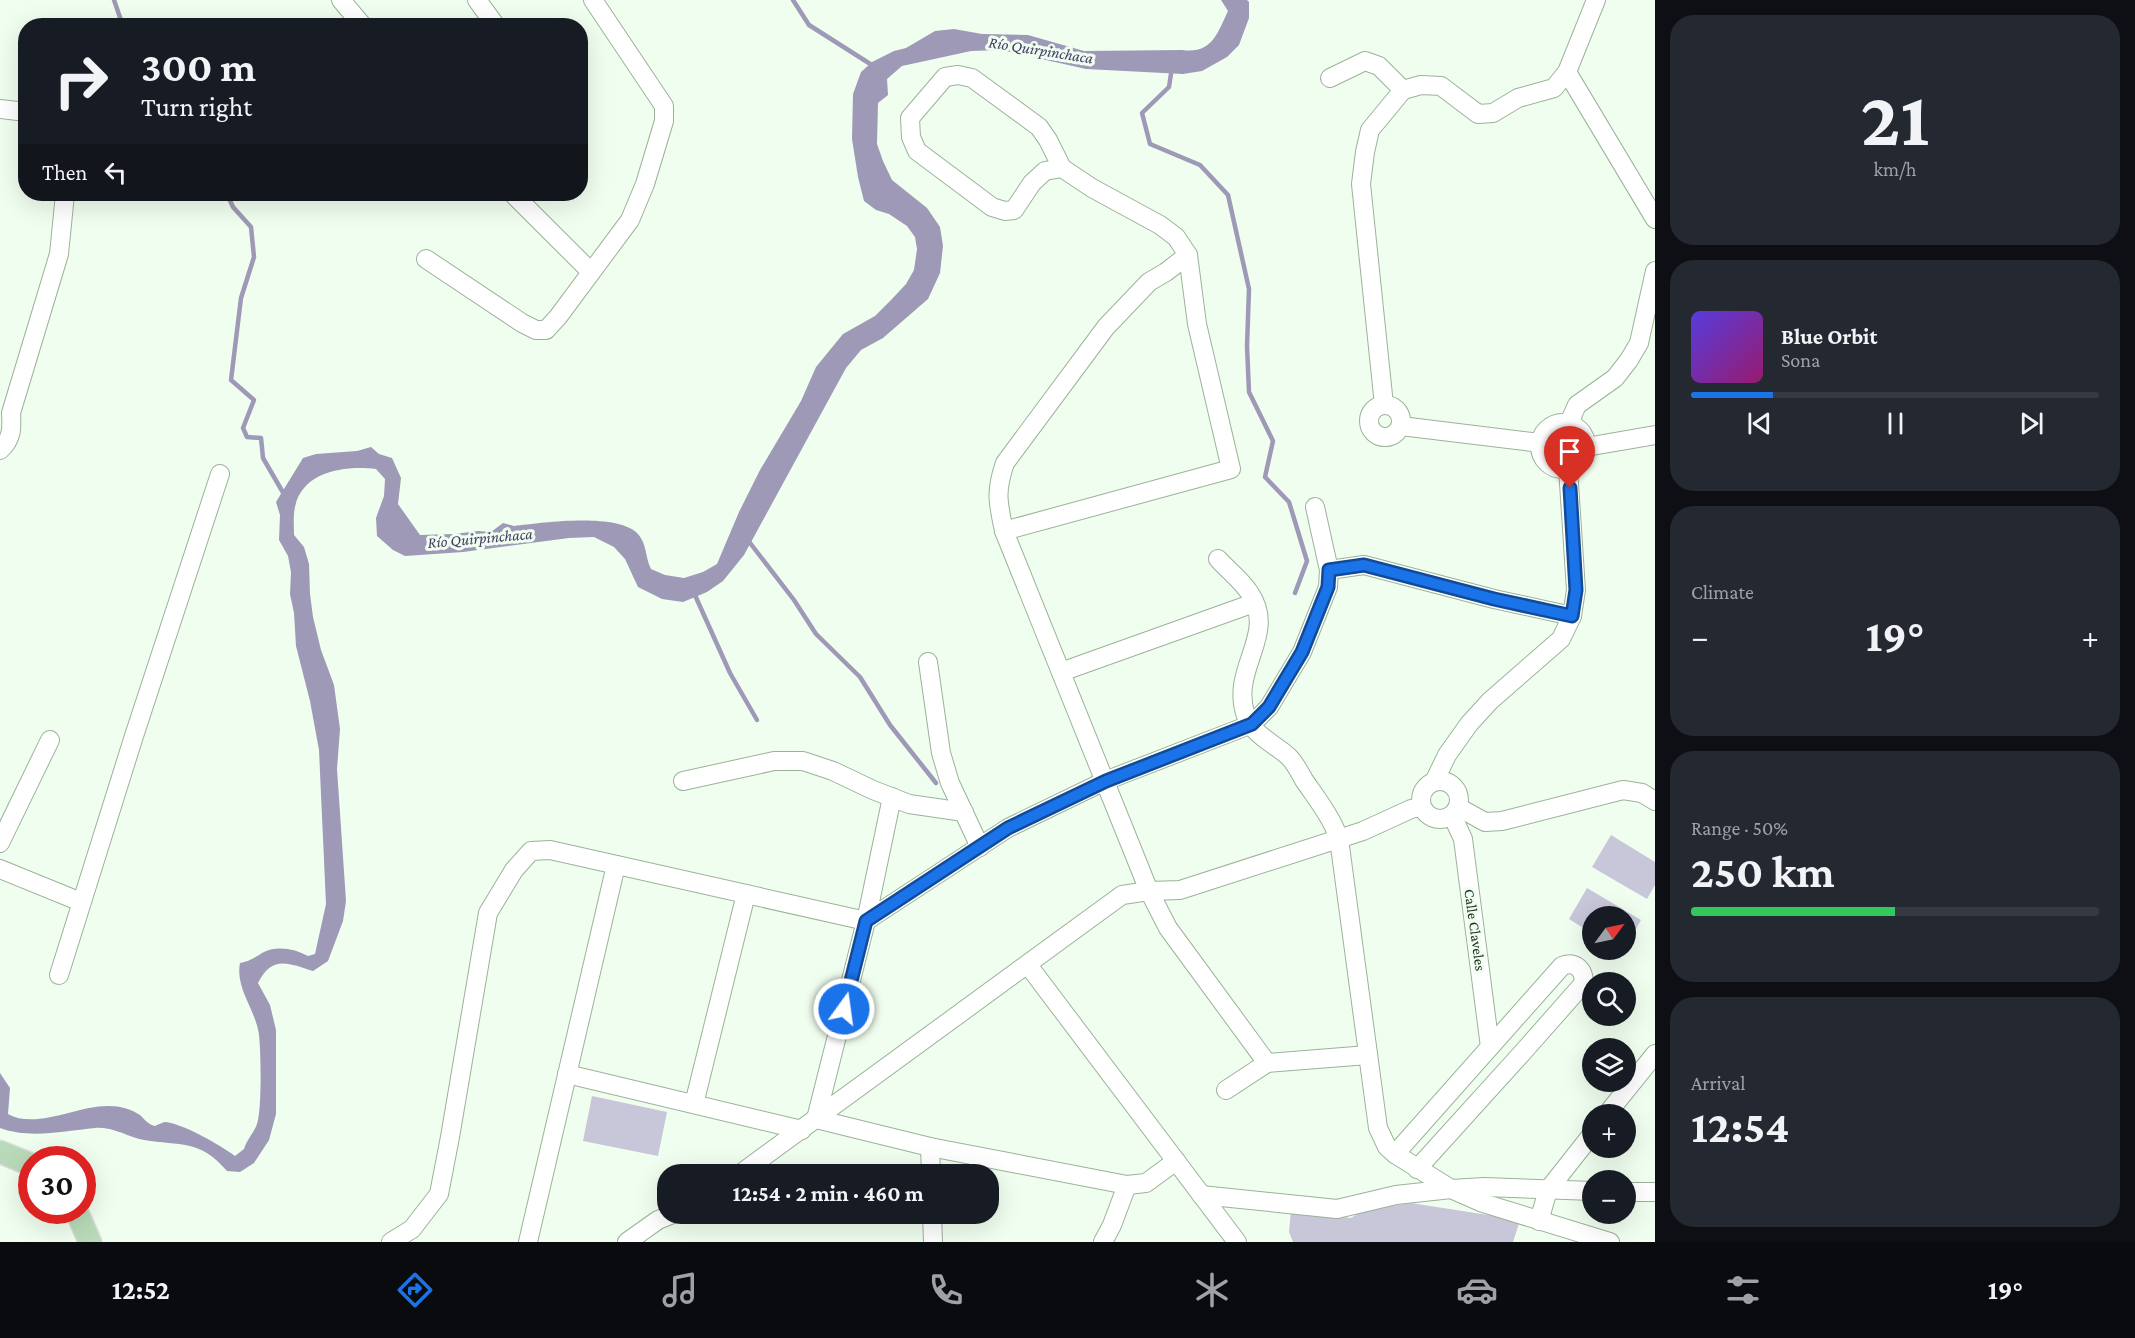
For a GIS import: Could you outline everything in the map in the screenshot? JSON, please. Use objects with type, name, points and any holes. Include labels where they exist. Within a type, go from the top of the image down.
[{"type":"main road","points":[[0,1152],[18,1159]]},
{"type":"main road","points":[[82,1224],[90,1242]]},
{"type":"street","points":[[341,0],[356,18]]},
{"type":"street","points":[[477,0],[490,18]]},
{"type":"street","points":[[426,259],[536,330],[546,330],[630,220],[645,184],[664,121],[664,106],[593,0]]},
{"type":"street","points":[[1384,405],[1361,184],[1370,130],[1403,90],[1421,85],[1441,86],[1478,114],[1492,113],[1518,98],[1554,88],[1567,72],[1596,0]]},
{"type":"street","points":[[1330,78],[1365,61],[1379,66],[1403,90]]},
{"type":"street","points":[[1567,72],[1655,219]]},
{"type":"street","points":[[1004,531],[1231,469],[1197,324],[1188,255],[1176,237],[1062,168],[1048,140],[1039,128],[972,78],[958,75],[945,77],[909,118],[911,137],[917,151],[992,207],[998,209],[1014,210],[1032,183],[1045,171],[1062,168]]},
{"type":"street","points":[[0,109],[18,110]]},
{"type":"street","points":[[0,450],[8,443],[12,432],[11,413],[58,254],[64,201]]},
{"type":"street","points":[[520,201],[591,272]]},
{"type":"street","points":[[1188,255],[1149,282],[1106,327],[1005,463],[998,484],[998,500],[1004,531],[1149,891],[1168,928],[1267,1063]]},
{"type":"street","points":[[1569,423],[1577,405],[1615,378],[1639,343],[1655,271]]},
{"type":"street","points":[[1384,405],[1394,407],[1401,415],[1401,426],[1394,435],[1378,436],[1370,428],[1370,417],[1375,408],[1384,405]]},
{"type":"street","points":[[1569,423],[1582,432],[1586,447],[1581,461],[1561,469],[1548,463],[1543,457],[1540,443],[1542,435],[1553,424],[1569,423]]},
{"type":"street","points":[[1401,426],[1540,443]]},
{"type":"street","points":[[1586,447],[1655,435]]},
{"type":"street","points":[[1436,780],[1447,755],[1469,724],[1490,701],[1561,639],[1572,616],[1576,590],[1568,468]]},
{"type":"street","points":[[59,975],[220,474]]},
{"type":"street","points":[[392,1242],[412,1229],[438,1194],[450,1137],[488,913],[514,870],[531,851],[550,849],[866,921],[1008,828],[1106,781],[1252,724],[1269,707],[1302,652],[1328,587],[1329,570],[1315,507]]},
{"type":"street","points":[[1218,559],[1249,593],[1260,616],[1259,634],[1245,671],[1242,695],[1246,718],[1264,739],[1290,758],[1335,826],[1340,839],[1378,1128],[1387,1146],[1395,1154],[1451,1189],[1484,1203],[1610,1242]]},
{"type":"street","points":[[1329,570],[1364,565],[1494,599],[1572,616]]},
{"type":"street","points":[[1061,672],[1254,603]]},
{"type":"street","points":[[928,662],[941,753],[950,783],[980,847]]},
{"type":"street","points":[[0,843],[50,740]]},
{"type":"street","points":[[683,781],[774,761],[804,761],[909,804],[964,812]]},
{"type":"street","points":[[1436,780],[1447,782],[1456,789],[1459,801],[1455,811],[1447,818],[1435,819],[1424,812],[1421,807],[1421,793],[1429,783],[1436,780]]},
{"type":"street","points":[[1455,811],[1485,822],[1502,821],[1623,790],[1642,793],[1655,801]]},
{"type":"street","points":[[809,1124],[866,921],[892,797]]},
{"type":"street","points":[[754,1164],[1122,896],[1149,891],[1180,891],[1364,831],[1411,809],[1421,807]]},
{"type":"street","name":"Calle Claveles","points":[[1455,811],[1462,838],[1490,1047]]},
{"type":"street","points":[[528,1242],[616,865]]},
{"type":"street","points":[[0,869],[81,902]]},
{"type":"street","points":[[694,1104],[746,894]]},
{"type":"street","points":[[1395,1154],[1562,966],[1568,963],[1575,965],[1580,969],[1584,978],[1582,984],[1417,1168]]},
{"type":"street","points":[[1028,965],[1236,1242]]},
{"type":"street","points":[[1615,1104],[1655,1054]]},
{"type":"street","points":[[1226,1090],[1267,1063],[1368,1055]]},
{"type":"street","points":[[567,1074],[694,1104],[1127,1185],[1146,1183],[1176,1161]]},
{"type":"street","points":[[1539,1221],[1548,1190],[1582,1146]]},
{"type":"street","points":[[930,1147],[931,1164]]},
{"type":"street","points":[[1103,1242],[1127,1185]]},
{"type":"street","points":[[1201,1195],[1337,1209],[1396,1195],[1451,1189],[1484,1187],[1582,1191]]},
{"type":"street","points":[[1636,1192],[1655,1192]]},
{"type":"street","points":[[627,1242],[657,1221]]},
{"type":"street","points":[[932,1224],[933,1242]]},
{"type":"shaded area","points":[[1563,433],[1572,437],[1576,446],[1572,455],[1563,459],[1554,455],[1550,446],[1554,437]]},
{"type":"shaded area","points":[[1611,835],[1655,862],[1655,885],[1647,899],[1592,867]]},
{"type":"shaded area","points":[[1587,888],[1617,906],[1582,906],[1582,927],[1569,919]]},
{"type":"shaded area","points":[[1636,917],[1641,920],[1636,929]]},
{"type":"shaded area","points":[[592,1096],[667,1112],[658,1156],[583,1141]]},
{"type":"shaded area","points":[[1411,1203],[1520,1220],[1513,1242],[1293,1242],[1289,1232],[1291,1210],[1351,1218],[1364,1210]]},
{"type":"water","name":"Río Quirpinchaca","points":[[1221,0],[1247,0],[1249,18],[1239,45],[1227,57],[1202,71],[1183,74],[1086,69],[1001,50],[971,51],[902,66],[887,79],[888,95],[878,103],[877,144],[892,180],[927,208],[940,227],[943,246],[940,273],[928,299],[883,338],[861,350],[846,368],[744,555],[723,581],[707,592],[683,602],[662,599],[638,587],[625,559],[614,547],[594,537],[569,538],[463,552],[405,556],[393,550],[377,536],[376,518],[384,496],[385,479],[376,469],[339,470],[316,478],[306,485],[295,507],[294,535],[304,547],[309,564],[313,617],[321,650],[334,685],[340,729],[337,769],[346,901],[343,921],[328,961],[313,971],[288,964],[275,965],[263,974],[258,983],[270,1005],[276,1030],[276,1114],[269,1140],[254,1163],[240,1172],[227,1171],[208,1154],[189,1146],[144,1140],[108,1129],[95,1128],[35,1134],[0,1128],[0,1073],[10,1088],[8,1114],[19,1118],[44,1118],[97,1107],[121,1107],[137,1113],[155,1126],[164,1122],[190,1130],[235,1156],[244,1149],[256,1127],[259,1117],[261,1067],[259,1035],[240,982],[240,963],[273,949],[297,951],[308,956],[315,954],[326,904],[319,750],[296,646],[290,594],[291,572],[288,556],[279,540],[280,515],[276,502],[303,458],[316,454],[357,451],[371,447],[379,454],[392,458],[401,478],[398,504],[420,535],[491,532],[503,523],[514,526],[560,521],[614,523],[628,527],[638,534],[643,542],[651,569],[665,575],[684,578],[703,572],[717,564],[760,470],[801,401],[816,367],[843,334],[875,316],[906,284],[914,270],[917,249],[915,237],[907,226],[864,201],[852,139],[853,94],[861,72],[872,62],[906,48],[935,31],[954,29],[982,34],[1028,35],[1084,51],[1200,49],[1217,35],[1228,11]]},
{"type":"waterway","points":[[114,0],[120,18]]},
{"type":"waterway","points":[[793,0],[809,25],[875,67]]},
{"type":"waterway","points":[[1172,67],[1169,87],[1142,113],[1150,144],[1200,165],[1228,195],[1249,289],[1247,346],[1249,392],[1273,441],[1265,477],[1289,502],[1307,561],[1295,593]]},
{"type":"waterway","points":[[230,201],[251,227],[254,257],[241,298],[231,380],[254,400],[243,428],[247,437],[261,438],[263,458],[285,496]]},
{"type":"waterway","points":[[747,539],[794,600],[816,634],[860,677],[890,725],[936,783]]},
{"type":"waterway","points":[[694,593],[730,673],[757,720]]},
{"type":"route","points":[[844,1009],[866,921],[1008,828],[1106,781],[1252,724],[1269,707],[1302,652],[1328,587],[1329,570],[1364,565],[1494,599],[1572,616],[1576,590],[1570,488]]}]
